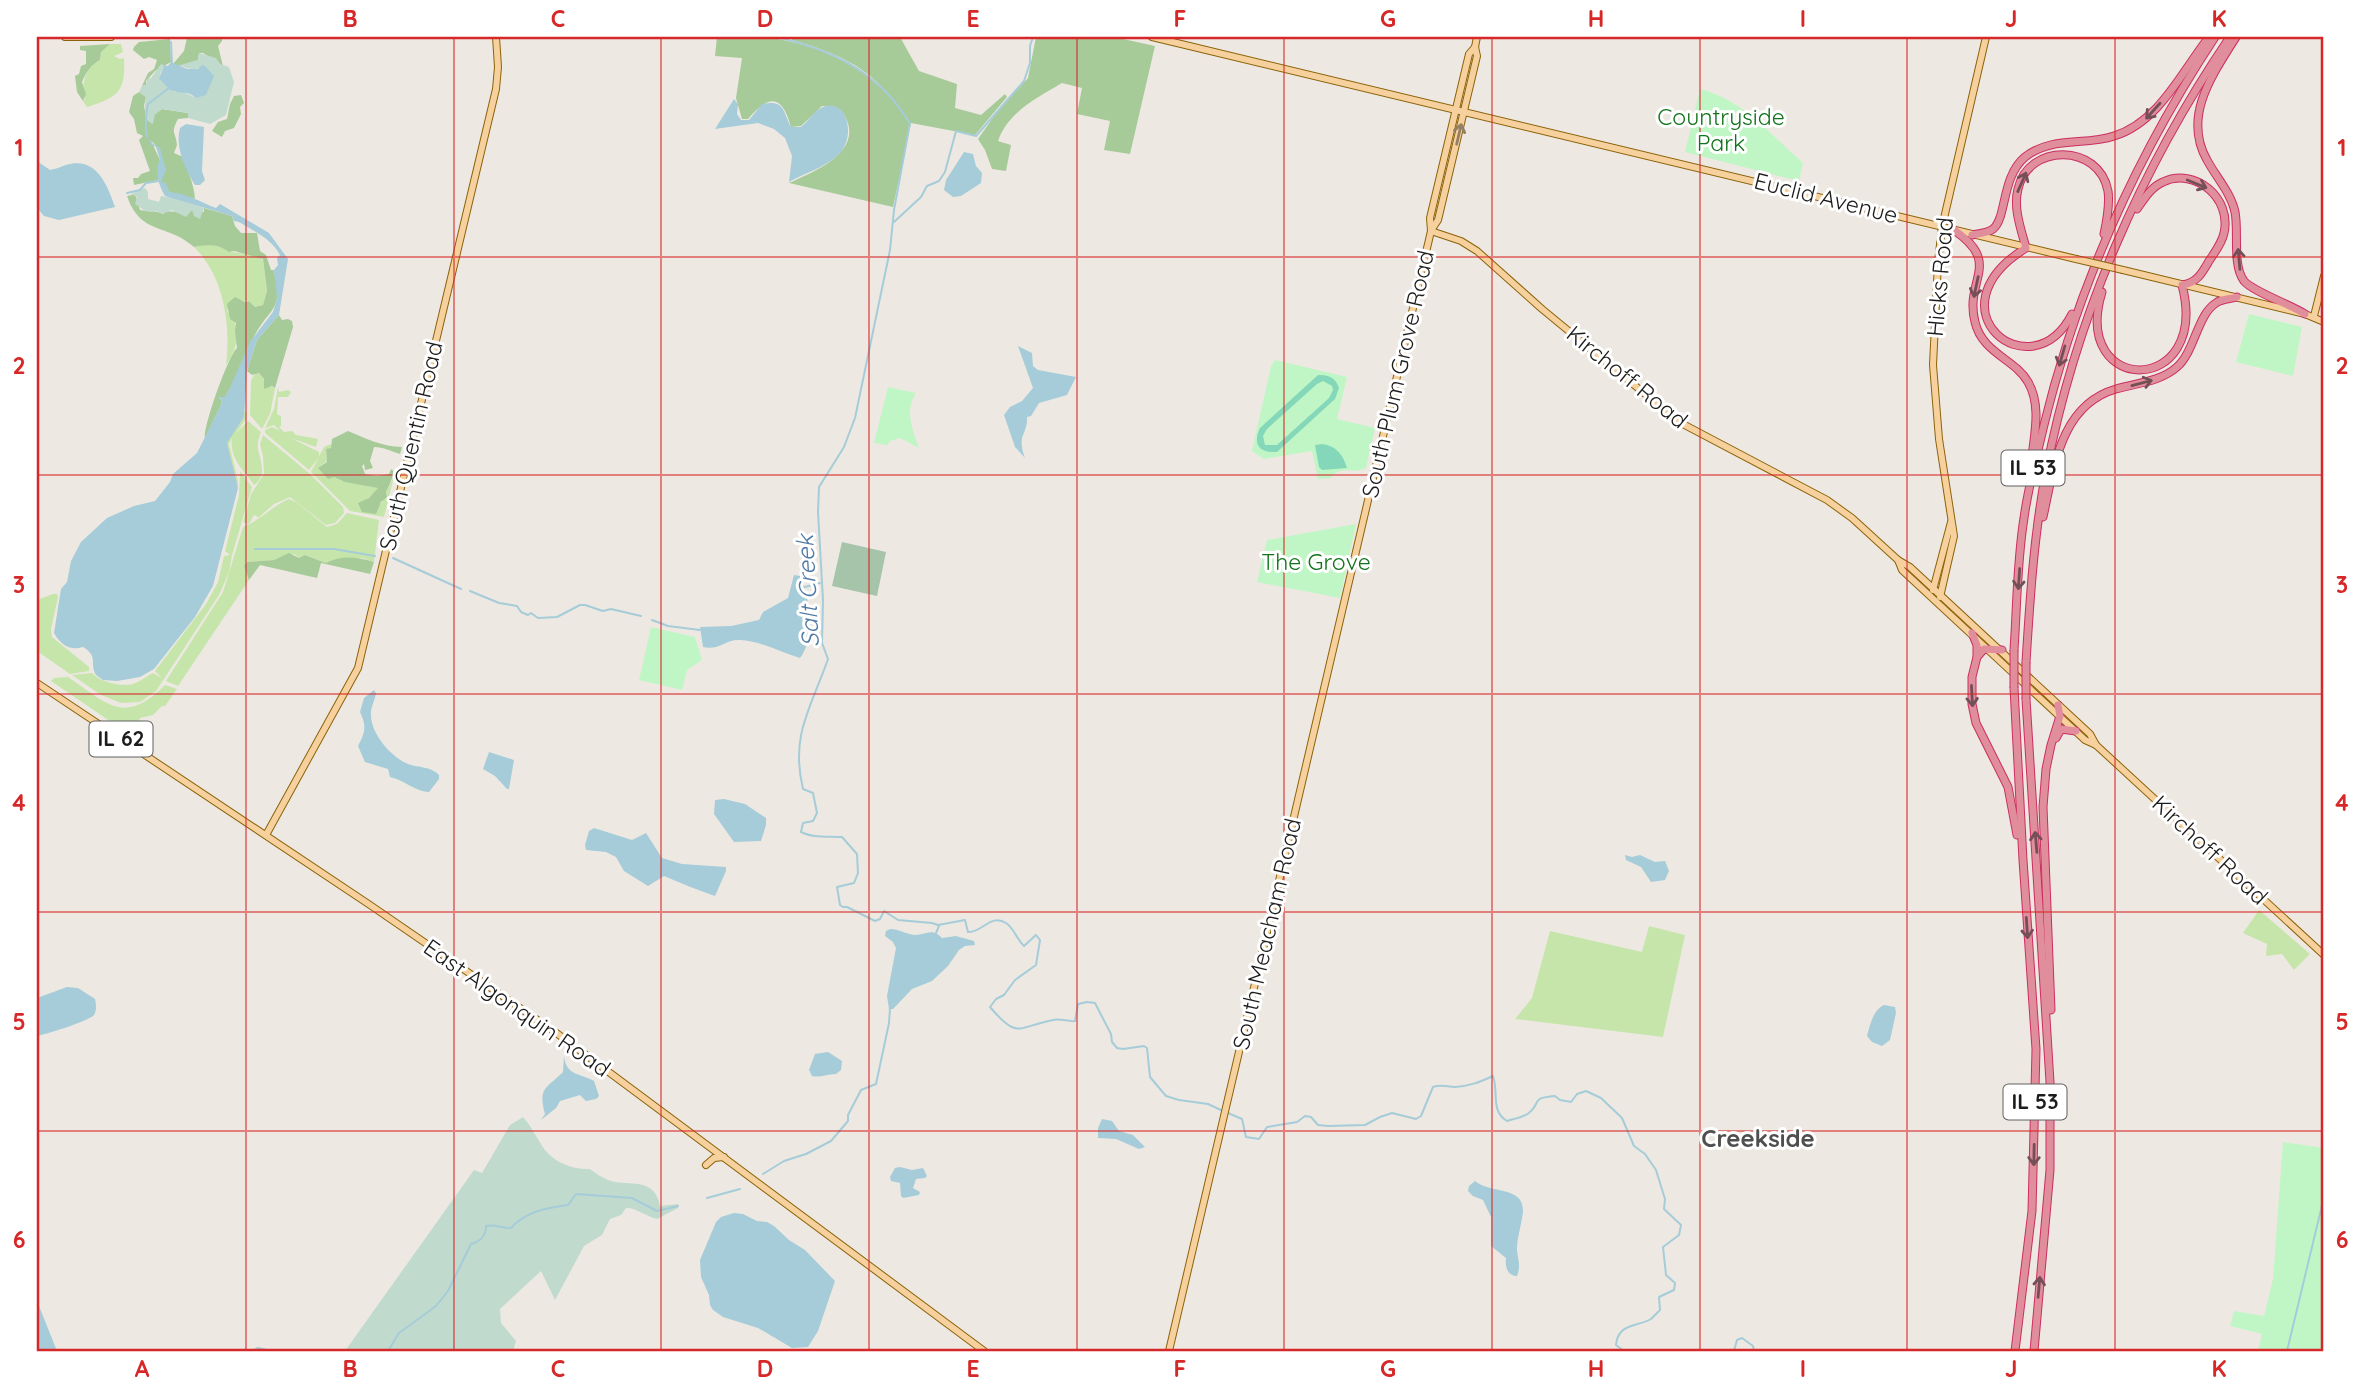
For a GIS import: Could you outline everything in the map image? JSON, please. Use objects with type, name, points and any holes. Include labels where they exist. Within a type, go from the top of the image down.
[{"type":"highway","points":[[1972,235],[1988,232],[1996,226],[2011,174],[2026,156],[2048,145],[2111,137],[2145,120],[2161,103],[2208,37]]},
{"type":"highway","name":"IL 53","points":[[2014,1349],[2032,1211],[2036,1049],[2014,688],[2023,520],[2052,390],[2083,291],[2101,246],[2154,136],[2215,37]]},
{"type":"highway","points":[[2233,37],[2203,93],[2198,120],[2200,143],[2233,206],[2239,267],[2244,281],[2252,288],[2310,315]]},
{"type":"highway","name":"IL 53","points":[[2032,1351],[2050,1170],[2049,1056],[2026,699],[2026,662],[2035,548],[2046,471],[2064,391],[2108,261],[2165,142],[2193,93],[2233,37]]},
{"type":"highway","points":[[2083,291],[2068,321],[2047,342],[2025,347],[2011,344],[1996,335],[1985,315],[1983,303],[1986,290],[1998,271],[2026,248],[2016,203],[2021,180],[2037,161],[2047,156],[2066,154],[2088,162],[2105,181],[2108,205],[2101,246]]},
{"type":"highway","points":[[2108,261],[2098,309],[2098,332],[2102,346],[2110,358],[2132,370],[2158,366],[2176,352],[2183,334],[2185,301],[2182,285],[2200,277],[2220,246],[2225,229],[2219,200],[2199,182],[2174,179],[2153,188],[2135,211],[2115,246]]},
{"type":"highway","points":[[1954,230],[1974,246],[1980,259],[1972,310],[1983,341],[2027,379],[2034,395],[2036,415],[2030,483]]},
{"type":"highway","points":[[2035,548],[2059,449],[2081,410],[2102,394],[2169,373],[2188,354],[2210,308],[2221,301],[2236,298]]},
{"type":"highway","points":[[1972,633],[1977,646],[1971,692],[1976,723],[2008,787],[2023,860]]},
{"type":"highway","points":[[1977,657],[1981,651],[1987,649],[2002,650]]},
{"type":"highway","points":[[2049,1056],[2053,1032],[2043,807],[2048,762],[2060,716],[2058,705]]},
{"type":"highway","points":[[2048,762],[2059,732],[2066,728],[2076,731]]},
{"type":"main road","points":[[65,37],[111,37]]},
{"type":"main road","name":"South Quentin Road","points":[[266,835],[358,668],[496,89],[496,37]]},
{"type":"main road","name":"Euclid Avenue","points":[[1152,37],[2310,315]]},
{"type":"main road","name":"South Plum Grove Road","points":[[1431,231],[1438,220],[1464,112],[1477,56],[1477,37]]},
{"type":"main road","name":"Hicks Road","points":[[1951,521],[1939,439],[1933,365],[1935,298],[1942,227],[1986,37]]},
{"type":"main road","name":"South Plum Grove Road","points":[[1365,516],[1431,231],[1430,218],[1455,110],[1469,54],[1475,47]]},
{"type":"main road","name":"Kirchoff Road","points":[[1431,231],[1461,241],[1477,251],[1542,309],[1679,422],[1827,500],[1852,518],[1898,561],[1920,575],[2002,650],[2090,734],[2096,745]]},
{"type":"main road","points":[[2310,315],[2324,276]]},
{"type":"main road","points":[[2310,315],[2324,315]]},
{"type":"main road","points":[[2310,315],[2324,322]]},
{"type":"main road","name":"South Meacham Road","points":[[1169,1351],[1365,516]]},
{"type":"main road","points":[[1931,597],[1951,521]]},
{"type":"main road","points":[[1938,604],[1954,536],[1951,521]]},
{"type":"main road","name":"Kirchoff Road","points":[[1898,561],[1902,570],[2085,740],[2096,745],[2324,955]]},
{"type":"main road","points":[[1920,575],[1931,578],[1938,571]]},
{"type":"main road","name":"East Algonquin Road","points":[[37,683],[555,1032],[984,1351]]},
{"type":"main road","points":[[705,1165],[714,1158],[724,1157]]},
{"type":"green space","points":[[222,37],[218,46],[223,66],[203,53],[199,53],[198,60],[186,65],[173,64],[184,51],[187,38]]},
{"type":"green space","points":[[717,37],[770,37],[813,47],[856,67],[885,91],[855,65],[818,48],[792,40],[793,37],[900,37],[919,71],[957,84],[955,108],[981,115],[1005,94],[1007,97],[975,135],[911,123],[893,207],[789,183],[823,166],[842,150],[848,140],[849,129],[845,116],[836,107],[822,106],[801,126],[791,127],[783,108],[774,101],[762,105],[748,119],[742,119],[736,98],[742,58],[715,56]]},
{"type":"green space","points":[[1036,37],[1114,37],[1155,46],[1130,154],[1104,150],[1110,121],[1077,114],[1082,88],[1062,83],[1024,107],[1009,122],[998,141],[1011,145],[1006,171],[992,169],[978,139],[997,112],[1028,78]]},
{"type":"green space","points":[[170,39],[171,62],[155,71],[146,81],[146,85],[142,86],[157,60],[149,57],[144,59],[133,50],[134,47],[139,42]]},
{"type":"green space","points":[[110,44],[121,44],[123,52],[114,56],[124,58],[121,86],[113,96],[87,107],[83,101],[85,76],[100,60],[101,51]]},
{"type":"green space","points":[[110,44],[101,52],[100,60],[91,67],[82,82],[86,94],[83,101],[77,92],[75,76],[79,74],[81,66],[86,64],[86,51],[80,50],[80,46]]},
{"type":"green space","points":[[199,53],[216,58],[220,64],[229,67],[234,82],[226,115],[210,124],[188,118],[188,113],[162,109],[155,114],[153,124],[147,120],[146,97],[139,92],[161,64],[164,65],[160,74],[174,92],[182,91],[196,98],[208,71],[205,66],[192,69],[180,65],[198,60]]},
{"type":"green space","name":"Countryside Park","points":[[1700,89],[1730,101],[1743,110],[1803,163],[1799,181],[1685,152]]},
{"type":"green space","points":[[139,92],[146,97],[144,106],[147,120],[162,109],[188,113],[188,118],[178,119],[174,128],[177,145],[174,153],[183,157],[195,199],[169,192],[161,182],[162,158],[151,141],[160,160],[158,180],[134,185],[133,178],[150,171],[139,140],[143,136],[137,133],[134,119],[129,112],[133,96]]},
{"type":"green space","points":[[241,95],[244,103],[240,107],[241,114],[234,128],[225,131],[222,137],[212,131],[218,122],[227,119],[234,96]]},
{"type":"green space","points":[[145,188],[148,199],[159,202],[161,196],[174,198],[204,208],[200,219],[194,216],[192,210],[186,217],[171,210],[163,214],[145,210],[135,204],[137,197],[131,194]]},
{"type":"green space","points":[[135,194],[140,210],[163,214],[165,211],[204,212],[204,208],[232,216],[241,233],[257,233],[260,251],[266,255],[271,270],[274,270],[278,291],[275,305],[252,340],[225,397],[219,398],[222,400],[221,405],[205,438],[217,392],[237,348],[236,323],[230,319],[227,304],[235,297],[249,301],[255,307],[263,305],[267,291],[263,259],[229,252],[217,246],[194,247],[156,228],[133,209],[127,196]]},
{"type":"green space","points":[[209,244],[227,251],[260,257],[263,261],[267,291],[263,305],[255,307],[249,301],[232,300],[227,311],[235,324],[237,338],[226,365],[226,318],[219,287],[204,259],[194,247]]},
{"type":"green space","points":[[2249,314],[2302,327],[2293,376],[2236,362]]},
{"type":"green space","points":[[279,315],[282,320],[292,321],[293,327],[275,388],[272,386],[264,389],[264,379],[259,373],[252,375],[247,371],[257,340]]},
{"type":"green space","points":[[1275,360],[1347,377],[1337,419],[1375,428],[1366,468],[1343,471],[1331,478],[1318,479],[1312,451],[1264,459],[1252,451],[1271,366]]},
{"type":"green space","points":[[259,373],[269,386],[275,388],[270,414],[262,429],[250,415],[251,381],[254,375]]},
{"type":"green space","points":[[1318,375],[1331,377],[1336,381],[1339,388],[1335,399],[1277,452],[1259,447],[1257,439],[1260,428]],"holes":[[[1323,381],[1332,386],[1329,398],[1277,445],[1265,445],[1263,436],[1267,429],[1317,384]]]},
{"type":"green space","points":[[278,387],[279,392],[291,392],[288,397],[278,397],[277,414],[281,416],[279,427],[284,432],[292,431],[296,435],[318,439],[316,447],[291,438],[319,452],[319,457],[309,470],[265,433],[265,430],[272,427],[280,431],[274,425],[265,428],[274,409]]},
{"type":"green space","points":[[888,387],[916,393],[910,413],[919,448],[900,438],[887,445],[874,443]]},
{"type":"green space","points":[[244,411],[247,414],[246,419],[236,433],[248,421],[261,432],[258,447],[262,473],[254,485],[235,457],[232,438],[229,444],[238,488],[226,443],[244,417]]},
{"type":"green space","points":[[348,431],[381,444],[402,447],[400,454],[374,447],[370,461],[373,468],[365,470],[364,464],[362,466],[365,474],[389,474],[391,469],[395,472],[386,492],[387,497],[381,502],[376,514],[362,512],[358,503],[369,498],[378,488],[345,482],[334,477],[328,479],[318,468],[327,462],[326,449],[331,448],[332,439]]},
{"type":"green space","points":[[263,435],[310,474],[343,507],[344,513],[335,523],[326,525],[290,497],[274,504],[257,519],[254,515],[249,524],[243,522],[251,494],[264,474],[260,444]]},
{"type":"green space","points":[[331,444],[331,448],[326,450],[327,461],[318,468],[340,480],[378,488],[362,503],[359,501],[368,512],[377,509],[387,495],[394,476],[384,517],[350,511],[311,472],[324,447]]},
{"type":"green space","points":[[1322,444],[1339,452],[1347,468],[1322,470],[1315,445]]},
{"type":"green space","points":[[240,471],[252,487],[229,572],[219,595],[156,691],[140,702],[121,703],[101,695],[72,675],[92,673],[105,681],[123,685],[136,683],[153,673],[162,678],[155,671],[206,604],[218,582],[224,556],[230,555],[225,551],[239,495]]},
{"type":"green space","points":[[289,499],[327,527],[337,524],[347,513],[379,520],[374,562],[362,558],[326,563],[306,555],[299,558],[294,554],[274,560],[247,562],[244,566],[249,580],[178,686],[166,681],[223,592],[243,527]]},
{"type":"green space","name":"The Grove","points":[[1356,524],[1340,598],[1257,582],[1267,540]]},
{"type":"green space","points":[[842,542],[886,552],[877,596],[832,586]]},
{"type":"green space","points":[[289,553],[299,558],[305,555],[326,563],[349,558],[374,562],[370,574],[321,563],[317,578],[260,565],[249,580],[244,566],[247,562],[274,560]]},
{"type":"green space","points":[[53,594],[58,597],[51,629],[52,637],[89,667],[89,671],[70,674],[37,651],[37,600]]},
{"type":"green space","points":[[651,627],[695,637],[702,660],[687,670],[682,690],[639,680]]},
{"type":"green space","points":[[68,677],[105,702],[127,708],[151,698],[165,685],[177,689],[165,706],[153,715],[140,718],[133,735],[144,740],[142,743],[51,681],[54,678]]},
{"type":"green space","points":[[2259,910],[2310,954],[2294,970],[2282,954],[2266,956],[2267,944],[2243,933]]},
{"type":"green space","points":[[1649,926],[1685,935],[1663,1037],[1515,1019],[1532,998],[1550,931],[1642,952]]},
{"type":"green space","points":[[523,1117],[549,1155],[559,1162],[571,1167],[590,1169],[611,1181],[649,1187],[654,1191],[660,1206],[678,1204],[678,1208],[657,1219],[626,1208],[621,1215],[610,1219],[602,1235],[584,1246],[555,1300],[541,1271],[500,1309],[501,1323],[516,1341],[513,1351],[345,1351],[474,1170],[482,1173],[510,1125]]},
{"type":"green space","points":[[2283,1142],[2324,1148],[2324,1351],[2258,1351],[2262,1334],[2230,1326],[2234,1311],[2264,1316],[2273,1279]]},
{"type":"water","points":[[171,62],[187,69],[205,66],[214,76],[206,95],[196,98],[168,88],[159,79],[164,65],[168,66]]},
{"type":"water","points":[[734,99],[738,104],[737,114],[741,120],[749,120],[762,104],[769,103],[782,108],[791,127],[801,127],[821,108],[837,107],[847,120],[847,139],[837,156],[789,182],[792,156],[785,138],[774,129],[758,123],[715,129]]},
{"type":"water","points":[[186,124],[204,127],[202,171],[205,180],[200,185],[195,185],[191,179],[180,150],[180,128]]},
{"type":"water","points":[[148,137],[160,148],[166,170],[161,182],[166,183],[169,192],[216,208],[220,204],[269,233],[288,259],[279,315],[257,340],[247,371],[244,417],[227,443],[238,488],[213,586],[195,617],[154,669],[140,677],[117,681],[103,680],[96,675],[88,651],[83,647],[66,646],[54,633],[61,589],[67,582],[71,561],[81,542],[107,518],[134,506],[155,501],[173,474],[197,453],[221,405],[222,400],[218,397],[225,397],[250,342],[273,312],[277,298],[274,270],[280,255],[267,240],[234,221],[232,216],[165,196],[158,178],[160,160],[156,147],[151,145]]},
{"type":"water","points":[[964,152],[973,154],[976,166],[982,173],[981,183],[961,196],[953,197],[944,190],[946,180]]},
{"type":"water","points":[[37,161],[50,170],[76,163],[93,168],[104,181],[115,207],[59,220],[44,216],[37,208]]},
{"type":"water","points":[[1018,346],[1032,353],[1033,366],[1038,370],[1076,377],[1067,395],[1039,403],[1031,416],[1027,417],[1022,439],[1025,458],[1015,447],[1004,415],[1033,388]]},
{"type":"water","points":[[794,575],[800,576],[804,585],[810,617],[808,639],[800,658],[748,641],[735,640],[709,648],[703,647],[700,627],[731,626],[759,620],[763,612],[788,598]]},
{"type":"water","points":[[374,690],[376,693],[371,715],[374,730],[389,750],[402,761],[432,770],[439,775],[429,792],[390,777],[388,769],[365,762],[358,746],[364,729],[360,712],[364,698]]},
{"type":"water","points":[[489,752],[514,760],[509,789],[483,769]]},
{"type":"water","points":[[724,799],[745,804],[766,818],[761,841],[734,842],[714,814],[715,800]]},
{"type":"water","points":[[594,828],[632,840],[646,833],[662,858],[682,864],[726,867],[726,871],[715,896],[664,876],[648,886],[624,871],[616,857],[606,852],[586,850],[589,831]]},
{"type":"water","points":[[1625,855],[1640,855],[1655,862],[1665,861],[1669,871],[1665,880],[1651,882],[1641,867],[1626,860]]},
{"type":"water","points":[[890,929],[915,935],[932,932],[942,938],[956,936],[974,941],[975,945],[959,950],[948,966],[932,981],[912,989],[893,1009],[889,1009],[887,996],[896,948],[885,936]]},
{"type":"water","points":[[67,987],[78,988],[95,999],[94,1015],[76,1024],[37,1036],[37,998]]},
{"type":"water","points":[[1884,1005],[1895,1007],[1896,1013],[1890,1040],[1882,1046],[1872,1042],[1867,1036],[1875,1014]]},
{"type":"water","points":[[828,1052],[842,1061],[841,1070],[836,1074],[812,1076],[809,1070],[815,1054]]},
{"type":"water","points":[[564,1056],[571,1071],[594,1081],[599,1096],[586,1101],[580,1095],[560,1101],[556,1108],[541,1120],[545,1114],[543,1093],[563,1072]]},
{"type":"water","points":[[1102,1119],[1112,1121],[1119,1131],[1133,1135],[1145,1147],[1139,1149],[1116,1139],[1098,1138]]},
{"type":"water","points":[[895,1168],[912,1170],[923,1168],[927,1176],[916,1179],[913,1188],[920,1192],[919,1195],[903,1198],[901,1196],[900,1183],[891,1181],[890,1177]]},
{"type":"water","points":[[1475,1181],[1511,1193],[1521,1202],[1523,1211],[1517,1245],[1517,1276],[1509,1272],[1506,1258],[1491,1246],[1491,1217],[1483,1200],[1468,1191]]},
{"type":"water","points":[[734,1213],[774,1226],[805,1250],[835,1281],[818,1331],[808,1347],[792,1348],[758,1328],[723,1317],[710,1305],[709,1295],[701,1277],[700,1260],[716,1222],[721,1217]]},
{"type":"water","points":[[37,1301],[57,1351],[37,1351]]},
{"type":"waterway","name":"Salt Creek","points":[[776,37],[820,50],[847,62],[887,93],[910,123],[894,210],[890,250],[855,418],[844,447],[819,487],[822,643],[828,659],[809,707],[801,737],[799,753],[803,789],[813,793],[817,813],[813,821],[803,823],[801,832],[815,836],[842,837],[857,854],[858,873],[854,883],[837,887],[840,905],[843,907],[875,921],[880,919],[884,911],[898,920],[938,925],[965,920],[968,932],[978,930],[996,920],[1001,921],[1009,925],[1024,946],[1036,935],[1040,940],[1036,965],[1015,980],[1004,995],[996,999],[990,1007],[1007,1024],[1025,1028],[1056,1020],[1075,1021],[1078,1004],[1095,1003],[1117,1048],[1147,1048],[1150,1077],[1166,1096],[1208,1104],[1223,1111]]},
{"type":"waterway","name":"Salt Creek","points":[[894,222],[921,197],[927,186],[939,181],[945,172],[956,131],[976,136],[1024,81],[1030,63],[1033,37]]},
{"type":"waterway","points":[[171,42],[172,65]]},
{"type":"waterway","points":[[147,137],[148,104],[169,88]]},
{"type":"waterway","points":[[127,193],[140,190],[146,183],[159,181]]},
{"type":"waterway","points":[[255,549],[334,549],[375,556]]},
{"type":"waterway","points":[[393,558],[461,589]]},
{"type":"waterway","points":[[805,587],[820,583]]},
{"type":"waterway","points":[[470,591],[499,603],[517,606],[521,612],[528,615],[531,613],[538,618],[557,617],[580,605],[641,616]]},
{"type":"waterway","points":[[652,620],[668,626],[700,630]]},
{"type":"waterway","points":[[936,933],[939,926]]},
{"type":"waterway","points":[[763,1174],[784,1161],[806,1154],[831,1141],[848,1121],[848,1115],[861,1090],[876,1084],[890,1008]]},
{"type":"waterway","name":"Salt Creek","points":[[1228,1113],[1242,1119],[1246,1137],[1259,1139],[1267,1127],[1297,1122],[1305,1116],[1311,1117],[1318,1125],[1328,1126],[1365,1125],[1392,1113],[1416,1119],[1421,1116],[1433,1087],[1465,1086],[1493,1076],[1498,1112],[1507,1121],[1527,1114],[1542,1098],[1555,1096],[1571,1102],[1577,1094],[1586,1091],[1601,1098],[1622,1118],[1634,1146],[1645,1154],[1656,1170],[1665,1199],[1664,1209],[1681,1225],[1679,1235],[1663,1247],[1666,1275],[1675,1283],[1674,1290],[1659,1297],[1660,1310],[1651,1319],[1620,1333],[1616,1345],[1624,1351]]},
{"type":"waterway","points":[[707,1198],[740,1189]]},
{"type":"waterway","points":[[388,1351],[399,1333],[436,1306],[448,1291],[471,1244],[482,1238],[486,1226],[511,1228],[530,1214],[568,1205],[576,1194],[632,1198],[657,1211],[678,1206]]},
{"type":"waterway","points":[[2287,1351],[2324,1197]]},
{"type":"waterway","name":"Salt Creek","points":[[1734,1351],[1737,1340],[1742,1338],[1753,1346],[1754,1351]]},
{"type":"waterway","points":[[252,1351],[258,1348],[267,1350]]},
{"type":"district","name":"Creekside","points":[[1758,1139]]}]
